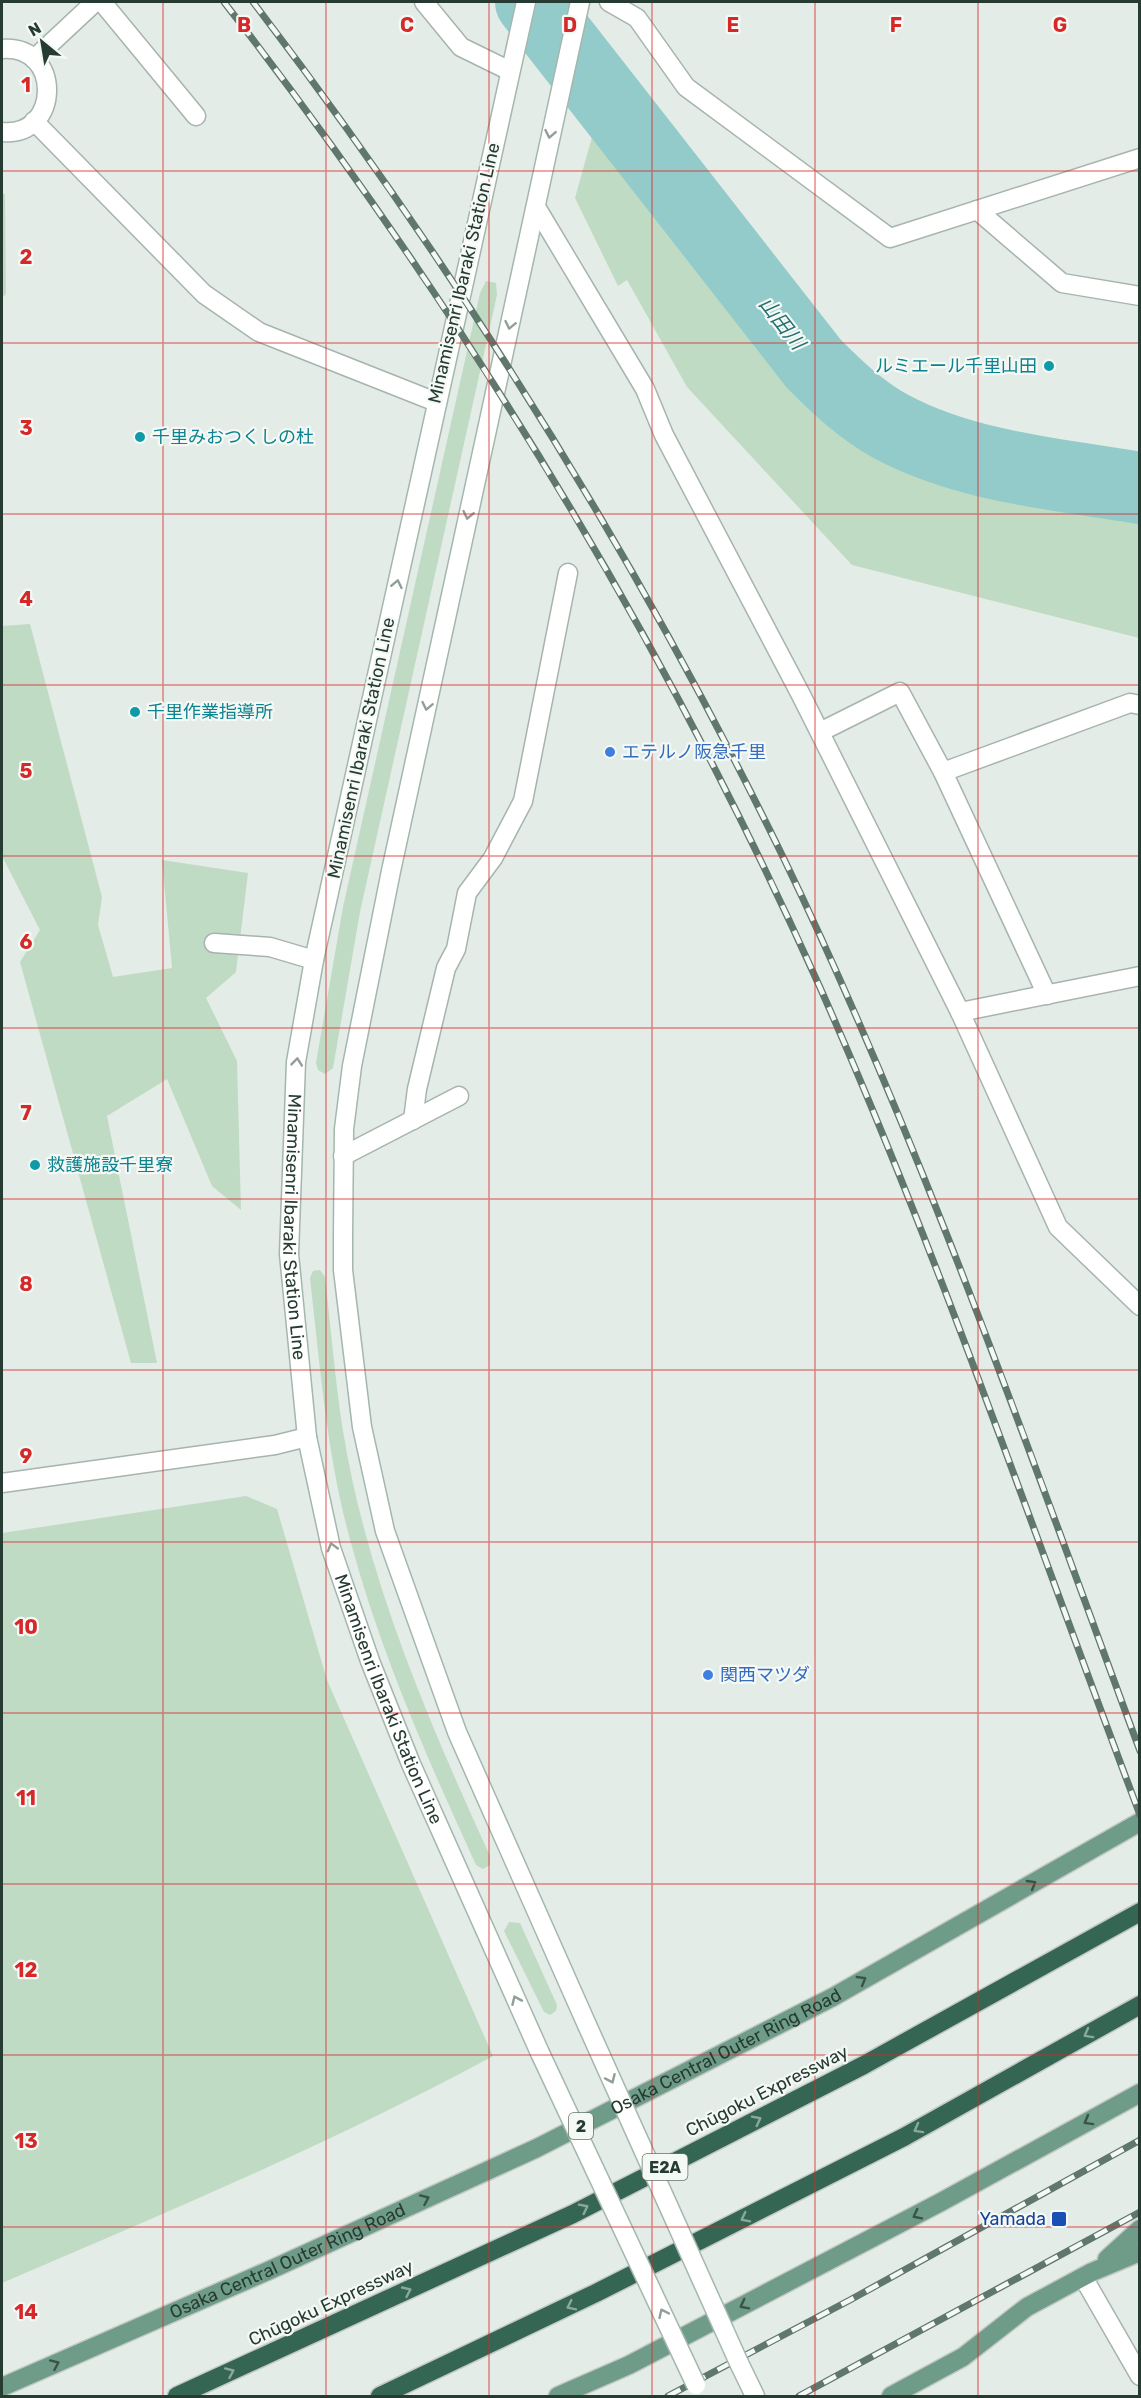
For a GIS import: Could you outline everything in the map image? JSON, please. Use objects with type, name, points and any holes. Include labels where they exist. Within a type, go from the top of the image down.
[{"type":"highway","name":"Chūgoku Expressway","points":[[177,2397],[573,2214],[864,2065],[1140,1912]]},
{"type":"highway","points":[[381,2397],[596,2293],[904,2137],[1140,2005]]},
{"type":"main road","points":[[34,59],[94,2]]},
{"type":"main road","points":[[102,2],[196,116]]},
{"type":"main road","points":[[424,2],[460,47],[510,71]]},
{"type":"main road","name":"Minamisenri Ibaraki Station Line","points":[[526,2],[314,960],[296,1062],[289,1254],[307,1437],[331,1548],[370,1661],[411,1764],[540,2053],[699,2391]]},
{"type":"main road","points":[[580,2],[391,871],[352,1066],[343,1156],[343,1270],[362,1427],[385,1532],[457,1732],[756,2397]]},
{"type":"main road","points":[[609,2],[637,18],[686,87],[890,238],[1140,158]]},
{"type":"main road","points":[[2,49],[23,51],[34,59],[43,70],[47,83],[47,97],[43,110],[34,121],[22,129],[2,132]]},
{"type":"main road","points":[[34,121],[204,294],[259,332],[436,402]]},
{"type":"main road","points":[[536,207],[645,389],[664,435],[820,732],[960,1012],[1058,1227],[1140,1306]]},
{"type":"main road","points":[[977,210],[1062,283],[1140,296]]},
{"type":"main road","points":[[413,1120],[417,1089],[438,1001],[446,968],[456,949],[468,893],[493,858],[523,801],[568,573]]},
{"type":"main road","points":[[820,732],[900,692],[943,772],[1047,995]]},
{"type":"main road","points":[[943,772],[1130,703],[1140,705]]},
{"type":"main road","points":[[214,943],[270,947],[314,960]]},
{"type":"main road","points":[[960,1012],[1140,976]]},
{"type":"main road","points":[[343,1156],[459,1096]]},
{"type":"main road","points":[[2,1483],[257,1448],[307,1437]]},
{"type":"main road","name":"Osaka Central Outer Ring Road","points":[[2,2387],[270,2270],[537,2148],[833,1997],[1140,1822]]},
{"type":"main road","points":[[558,2397],[629,2365],[941,2202],[1140,2092]]},
{"type":"main road","points":[[1088,2274],[1140,2229]]},
{"type":"main road","points":[[891,2397],[963,2357],[1027,2307],[1088,2274],[1140,2252]]},
{"type":"main road","points":[[1088,2274],[1140,2376]]},
{"type":"green space","points":[[597,119],[802,376],[855,424],[912,456],[964,474],[1139,509],[1139,638],[852,565],[687,387],[627,280],[618,286],[575,198]]},
{"type":"green space","points":[[2,192],[5,195],[6,294],[2,298]]},
{"type":"green space","points":[[486,281],[496,283],[497,295],[360,912],[333,1068],[325,1074],[318,1070],[316,1063],[343,907],[480,293]]},
{"type":"green space","points":[[30,624],[102,897],[98,925],[113,977],[172,968],[162,860],[248,873],[236,972],[206,998],[237,1061],[241,1210],[212,1186],[167,1079],[107,1116],[157,1363],[131,1363],[20,962],[40,930],[2,856],[2,626]]},
{"type":"green space","points":[[320,1270],[325,1277],[343,1431],[367,1541],[402,1648],[444,1753],[490,1856],[490,1865],[483,1869],[476,1865],[407,1706],[376,1625],[351,1543],[330,1445],[321,1378],[310,1278],[313,1271]]},
{"type":"green space","points":[[246,1496],[277,1509],[327,1680],[493,2056],[312,2147],[2,2283],[2,1533]]},
{"type":"green space","points":[[509,1922],[520,1923],[557,2005],[556,2011],[550,2015],[544,2012],[504,1931]]},
{"type":"waterway","name":"山田川","points":[[531,2],[814,364],[860,406],[892,427],[921,441],[951,451],[1013,467],[1140,488]]},
{"type":"railway","points":[[224,2],[310,116],[393,233],[473,353],[550,475],[623,599],[692,725],[757,853],[818,983],[905,1188],[985,1396],[1140,1815]]},
{"type":"railway","points":[[253,2],[401,206],[540,417],[668,635],[727,746],[784,859],[883,1078],[972,1300],[1140,1751]]},
{"type":"railway","points":[[668,2396],[850,2300],[1140,2140]]},
{"type":"railway","points":[[799,2396],[1140,2212]]},
{"type":"place","name":"ルミエール千里山田","points":[[1049,366]]},
{"type":"place","name":"千里みおつくしの杜","points":[[140,437]]},
{"type":"place","name":"千里作業指導所","points":[[135,712]]},
{"type":"place","name":"エテルノ阪急千里","points":[[610,752]]},
{"type":"place","name":"救護施設千里寮","points":[[35,1165]]},
{"type":"place","name":"関西マツダ","points":[[708,1675]]},
{"type":"place","name":"Yamada","points":[[1059,2219]]}]
